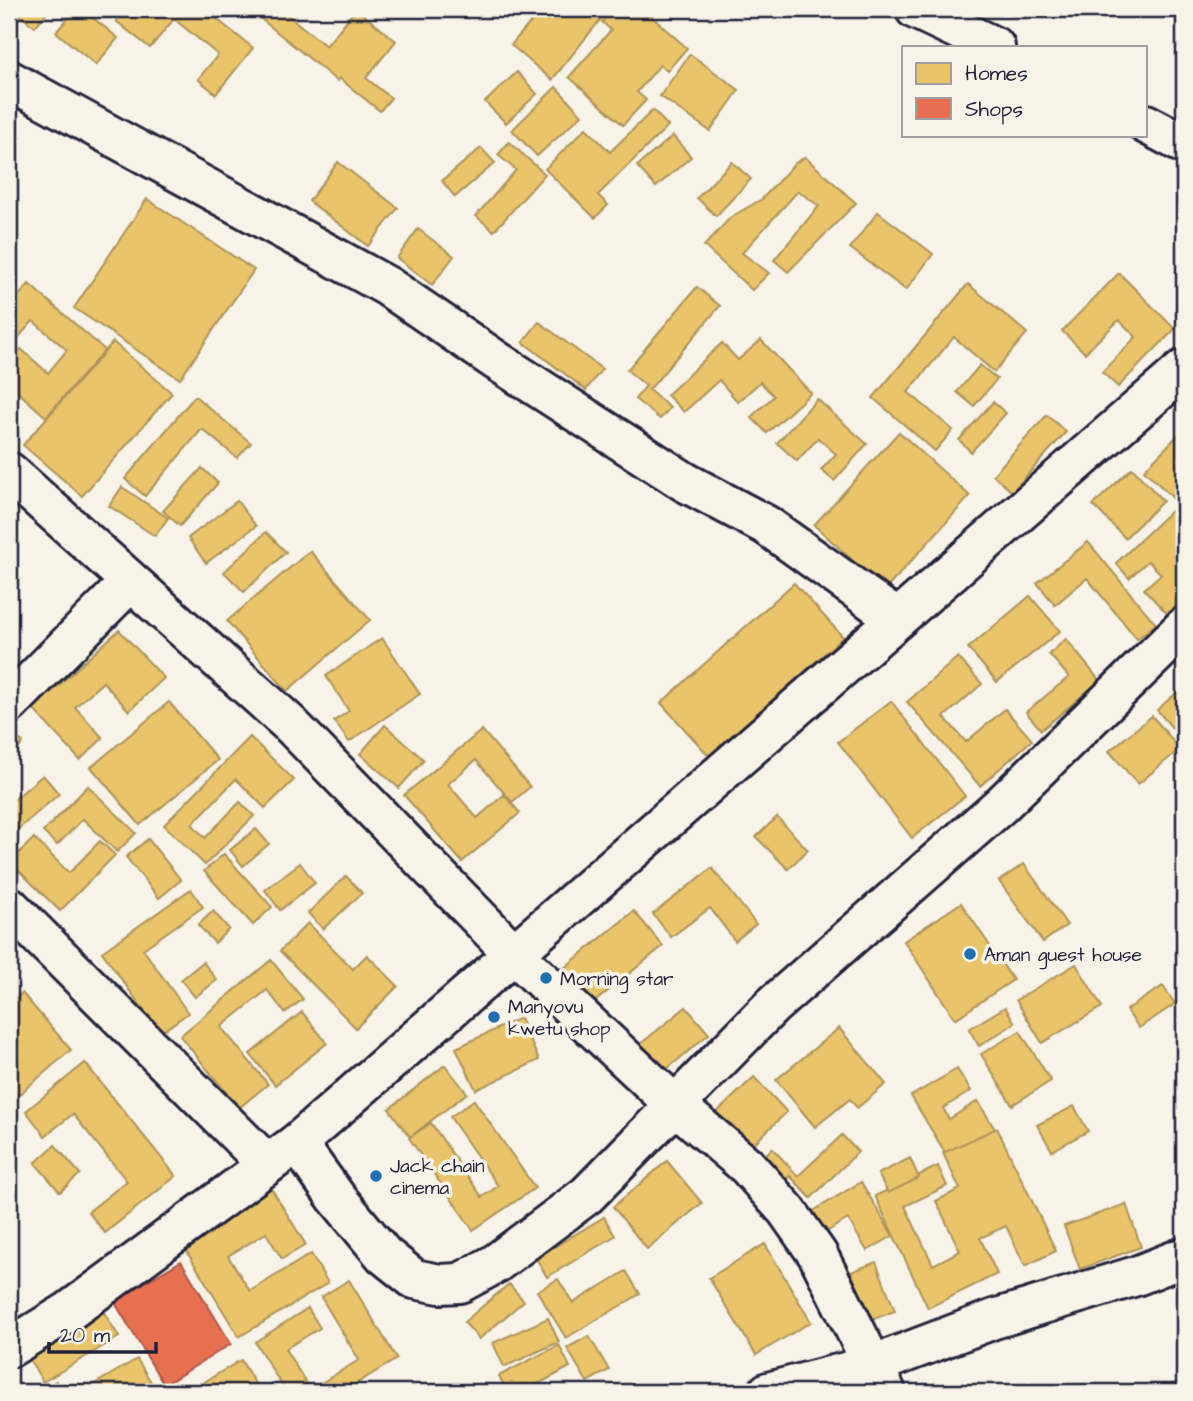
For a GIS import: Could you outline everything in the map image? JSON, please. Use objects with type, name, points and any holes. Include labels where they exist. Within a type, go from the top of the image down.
[{"type":"main road","points":[[915,9],[993,46]]},
{"type":"main road","points":[[9,80],[387,286],[497,361],[685,482],[766,525],[897,618]]},
{"type":"main road","points":[[1148,125],[1184,144]]},
{"type":"main road","points":[[9,1348],[68,1312],[282,1154],[1184,369]]},
{"type":"main road","points":[[9,472],[291,725],[514,954],[675,1105],[747,1166],[788,1210],[818,1255],[879,1379]]},
{"type":"main road","points":[[9,704],[130,582]]},
{"type":"main road","points":[[9,906],[282,1154],[336,1197],[383,1255],[414,1279],[440,1284],[460,1283],[495,1264],[587,1195],[772,1006],[1001,805],[1184,627]]},
{"type":"main road","points":[[768,1392],[879,1379],[994,1319],[1136,1276],[1184,1257]]},
{"type":"building: Homes","points":[[11,9],[50,9],[35,27]]},
{"type":"building: Homes","points":[[76,9],[82,9],[118,38],[96,65],[56,32]]},
{"type":"building: Homes","points":[[126,9],[204,9],[253,48],[216,94],[198,79],[218,55],[174,19],[150,48],[116,21]]},
{"type":"building: Homes","points":[[251,9],[288,9],[285,13],[326,46],[356,9],[396,41],[366,78],[391,98],[380,111],[339,78],[337,81]]},
{"type":"building: Homes","points":[[542,9],[599,9],[605,14],[552,80],[511,45]]},
{"type":"building: Homes","points":[[614,9],[643,9],[687,48],[667,71],[660,65],[637,92],[646,100],[623,125],[569,77],[611,30],[602,22]]},
{"type":"building: Homes","points":[[690,54],[739,90],[710,131],[660,96]]},
{"type":"building: Homes","points":[[517,72],[537,94],[506,123],[485,102]]},
{"type":"building: Homes","points":[[556,87],[582,115],[537,156],[512,130]]},
{"type":"building: Homes","points":[[653,110],[668,126],[598,195],[608,205],[595,218],[545,169],[586,128],[610,152]]},
{"type":"building: Homes","points":[[673,136],[691,157],[656,187],[637,166]]},
{"type":"building: Homes","points":[[509,142],[545,174],[494,231],[476,216],[516,170],[498,155]]},
{"type":"building: Homes","points":[[481,148],[495,163],[455,197],[442,181]]},
{"type":"building: Homes","points":[[805,157],[856,203],[788,272],[774,260],[819,206],[798,191],[742,253],[769,273],[752,290],[704,246],[731,217],[762,199],[794,164]]},
{"type":"building: Homes","points":[[338,162],[398,208],[368,246],[309,201]]},
{"type":"building: Homes","points":[[732,162],[751,179],[716,216],[697,198]]},
{"type":"building: Homes","points":[[147,199],[254,270],[180,379],[74,308]]},
{"type":"building: Homes","points":[[878,212],[933,254],[906,290],[850,248]]},
{"type":"building: Homes","points":[[418,229],[454,256],[432,285],[397,258]]},
{"type":"building: Homes","points":[[1119,273],[1175,329],[1118,387],[1102,372],[1136,337],[1119,320],[1085,353],[1062,331]]},
{"type":"building: Homes","points":[[29,284],[105,350],[46,417],[9,384],[9,363],[21,349],[48,373],[67,350],[33,321],[9,348],[9,307]]},
{"type":"building: Homes","points":[[968,284],[1027,333],[994,372],[954,337],[908,392],[953,430],[935,451],[873,398]]},
{"type":"building: Homes","points":[[697,287],[720,306],[649,390],[670,408],[660,419],[635,399],[646,386],[627,370]]},
{"type":"building: Homes","points":[[539,322],[602,369],[586,390],[523,342]]},
{"type":"building: Homes","points":[[761,340],[811,393],[767,433],[751,417],[774,396],[760,382],[738,402],[719,380],[684,412],[667,395],[722,343],[738,360]]},
{"type":"building: Homes","points":[[113,342],[172,393],[82,496],[23,445]]},
{"type":"building: Homes","points":[[980,365],[997,379],[974,406],[957,392]]},
{"type":"building: Homes","points":[[195,396],[251,443],[237,458],[202,429],[145,496],[125,479]]},
{"type":"building: Homes","points":[[817,399],[867,444],[834,481],[821,470],[836,454],[818,438],[797,461],[777,443]]},
{"type":"building: Homes","points":[[993,402],[1006,413],[971,452],[959,440]]},
{"type":"building: Homes","points":[[1047,415],[1066,432],[1012,492],[993,475]]},
{"type":"building: Homes","points":[[1184,429],[1184,461],[1181,464],[1184,468],[1184,509],[1144,470]]},
{"type":"building: Homes","points":[[899,432],[970,496],[885,590],[814,525]]},
{"type":"building: Homes","points":[[202,468],[218,483],[180,526],[163,511]]},
{"type":"building: Homes","points":[[1132,468],[1163,501],[1125,538],[1093,505]]},
{"type":"building: Homes","points":[[122,487],[168,518],[155,536],[109,506]]},
{"type":"building: Homes","points":[[237,501],[256,526],[206,563],[188,538]]},
{"type":"building: Homes","points":[[1172,510],[1184,523],[1184,613],[1175,622],[1144,589],[1161,574],[1148,561],[1129,578],[1116,563]]},
{"type":"building: Homes","points":[[266,532],[286,552],[244,592],[224,572]]},
{"type":"building: Homes","points":[[1088,542],[1156,624],[1137,639],[1087,578],[1055,605],[1037,583]]},
{"type":"building: Homes","points":[[310,551],[370,620],[287,691],[227,621]]},
{"type":"building: Homes","points":[[794,583],[843,637],[710,757],[661,703]]},
{"type":"building: Homes","points":[[1030,596],[1060,631],[997,682],[968,648]]},
{"type":"building: Homes","points":[[119,630],[164,678],[129,711],[103,682],[75,707],[103,738],[80,760],[33,709]]},
{"type":"building: Homes","points":[[382,638],[420,694],[349,742],[334,721],[349,711],[326,676]]},
{"type":"building: Homes","points":[[1066,639],[1100,681],[1041,730],[1026,712],[1069,677],[1049,654]]},
{"type":"building: Homes","points":[[958,657],[982,684],[944,717],[966,742],[1005,709],[1032,740],[980,786],[907,702]]},
{"type":"building: Homes","points":[[1184,686],[1184,742],[1157,710]]},
{"type":"building: Homes","points":[[891,701],[965,796],[912,838],[838,742]]},
{"type":"building: Homes","points":[[169,702],[218,760],[140,825],[91,767]]},
{"type":"building: Homes","points":[[1152,716],[1180,749],[1138,784],[1109,751]]},
{"type":"building: Homes","points":[[385,725],[424,760],[399,788],[360,754]]},
{"type":"building: Homes","points":[[482,730],[530,787],[512,802],[476,760],[448,784],[477,818],[504,795],[520,813],[462,862],[404,795]]},
{"type":"building: Homes","points":[[11,734],[23,742],[9,764],[9,737]]},
{"type":"building: Homes","points":[[250,737],[294,780],[265,808],[236,779],[192,824],[205,838],[240,802],[254,816],[205,865],[164,825]]},
{"type":"building: Homes","points":[[43,775],[59,794],[9,837],[9,799],[11,802]]},
{"type":"building: Homes","points":[[88,786],[136,833],[117,852],[83,819],[57,845],[43,832]]},
{"type":"building: Homes","points":[[777,817],[808,850],[788,869],[756,837]]},
{"type":"building: Homes","points":[[256,829],[269,844],[243,866],[230,850]]},
{"type":"building: Homes","points":[[34,838],[69,873],[100,841],[115,855],[60,911],[10,862]]},
{"type":"building: Homes","points":[[148,839],[181,880],[159,898],[126,857]]},
{"type":"building: Homes","points":[[224,854],[272,907],[253,925],[204,871]]},
{"type":"building: Homes","points":[[300,863],[315,883],[280,910],[265,890]]},
{"type":"building: Homes","points":[[1024,864],[1067,925],[1043,942],[999,881]]},
{"type":"building: Homes","points":[[712,868],[756,924],[735,941],[710,908],[671,937],[653,914]]},
{"type":"building: Homes","points":[[346,876],[362,893],[323,929],[308,913]]},
{"type":"building: Homes","points":[[191,889],[203,907],[143,949],[188,1013],[160,1033],[102,952]]},
{"type":"building: Homes","points":[[961,903],[1013,980],[955,1019],[904,941]]},
{"type":"building: Homes","points":[[213,911],[229,929],[215,943],[198,925]]},
{"type":"building: Homes","points":[[634,911],[663,946],[586,1009],[557,974]]},
{"type":"building: Homes","points":[[308,923],[353,969],[367,955],[398,986],[356,1028],[280,951]]},
{"type":"building: Homes","points":[[271,960],[303,999],[285,1013],[267,990],[221,1027],[268,1084],[239,1108],[180,1036]]},
{"type":"building: Homes","points":[[203,962],[217,980],[195,997],[181,980]]},
{"type":"building: Homes","points":[[1076,964],[1102,1007],[1042,1043],[1016,1000]]},
{"type":"building: Homes","points":[[1163,986],[1175,1004],[1139,1028],[1126,1010]]},
{"type":"building: Homes","points":[[22,993],[71,1050],[9,1103],[9,1004]]},
{"type":"building: Homes","points":[[686,1007],[709,1034],[661,1074],[638,1046]]},
{"type":"building: Homes","points":[[1005,1007],[1015,1023],[979,1046],[969,1029]]},
{"type":"building: Homes","points":[[302,1012],[327,1043],[275,1085],[250,1054]]},
{"type":"building: Homes","points":[[520,1018],[539,1060],[476,1090],[456,1048]]},
{"type":"building: Homes","points":[[839,1028],[886,1084],[857,1108],[850,1099],[815,1127],[776,1080]]},
{"type":"building: Homes","points":[[1020,1031],[1051,1081],[1012,1105],[981,1054]]},
{"type":"building: Homes","points":[[85,1063],[176,1176],[105,1233],[88,1212],[127,1181],[73,1114],[45,1136],[26,1111]]},
{"type":"building: Homes","points":[[445,1065],[467,1093],[410,1137],[389,1109]]},
{"type":"building: Homes","points":[[957,1069],[971,1091],[943,1108],[949,1119],[978,1101],[996,1131],[949,1159],[911,1096]]},
{"type":"building: Homes","points":[[754,1077],[787,1112],[746,1151],[713,1116]]},
{"type":"building: Homes","points":[[474,1100],[535,1188],[473,1230],[409,1138],[431,1123],[482,1197],[498,1186],[450,1117]]},
{"type":"building: Homes","points":[[1074,1106],[1088,1131],[1052,1151],[1037,1125]]},
{"type":"building: Homes","points":[[997,1128],[1056,1251],[1025,1266],[1006,1226],[980,1238],[997,1274],[928,1308],[875,1196],[938,1166],[947,1186],[905,1206],[933,1265],[960,1251],[936,1201],[960,1189],[943,1153]]},
{"type":"building: Homes","points":[[842,1135],[858,1152],[811,1198],[790,1176],[781,1184],[759,1162],[772,1148],[798,1176]]},
{"type":"building: Homes","points":[[55,1145],[80,1174],[60,1192],[35,1163]]},
{"type":"building: Homes","points":[[910,1158],[919,1178],[888,1193],[878,1174]]},
{"type":"building: Homes","points":[[667,1161],[702,1203],[647,1249],[613,1207]]},
{"type":"building: Homes","points":[[861,1182],[893,1236],[867,1251],[848,1219],[818,1237],[805,1216]]},
{"type":"building: Homes","points":[[271,1188],[306,1245],[282,1259],[266,1233],[228,1256],[250,1291],[311,1254],[328,1283],[239,1337],[181,1242]]},
{"type":"building: Homes","points":[[1126,1204],[1141,1247],[1080,1269],[1064,1226]]},
{"type":"building: Homes","points":[[604,1217],[615,1236],[547,1277],[536,1258]]},
{"type":"building: Homes","points":[[765,1244],[811,1322],[756,1355],[709,1278]]},
{"type":"building: Homes","points":[[876,1262],[895,1311],[871,1320],[851,1272]]},
{"type":"building: Homes","points":[[626,1271],[640,1294],[566,1338],[537,1291],[558,1279],[573,1303]]},
{"type":"building: Homes","points":[[349,1280],[397,1359],[342,1392],[323,1392],[318,1385],[359,1360],[321,1297]]},
{"type":"building: Homes","points":[[509,1284],[524,1301],[479,1339],[464,1322]]},
{"type":"building: Homes","points":[[308,1308],[320,1328],[285,1349],[312,1392],[286,1392],[255,1342]]},
{"type":"building: Homes","points":[[102,1309],[119,1337],[43,1382],[26,1354]]},
{"type":"building: Homes","points":[[548,1318],[559,1342],[504,1367],[493,1343]]},
{"type":"building: Homes","points":[[589,1336],[609,1370],[587,1382],[567,1348]]},
{"type":"building: Homes","points":[[559,1345],[570,1367],[527,1390],[528,1392],[507,1392],[499,1376]]},
{"type":"building: Homes","points":[[137,1359],[157,1392],[81,1392]]},
{"type":"building: Homes","points":[[241,1360],[260,1392],[188,1392]]},
{"type":"building: Homes","points":[[56,1381],[64,1392],[40,1392]]},
{"type":"building: Shops","points":[[181,1261],[231,1344],[164,1385],[114,1301]]},
{"type":"place","name":"Aman guest house","points":[[970,954]]},
{"type":"place","name":"Morning star","points":[[546,978]]},
{"type":"place","name":"Manyovu kwetu shop","points":[[494,1017]]},
{"type":"place","name":"Jack chain cinema","points":[[376,1176]]}]
